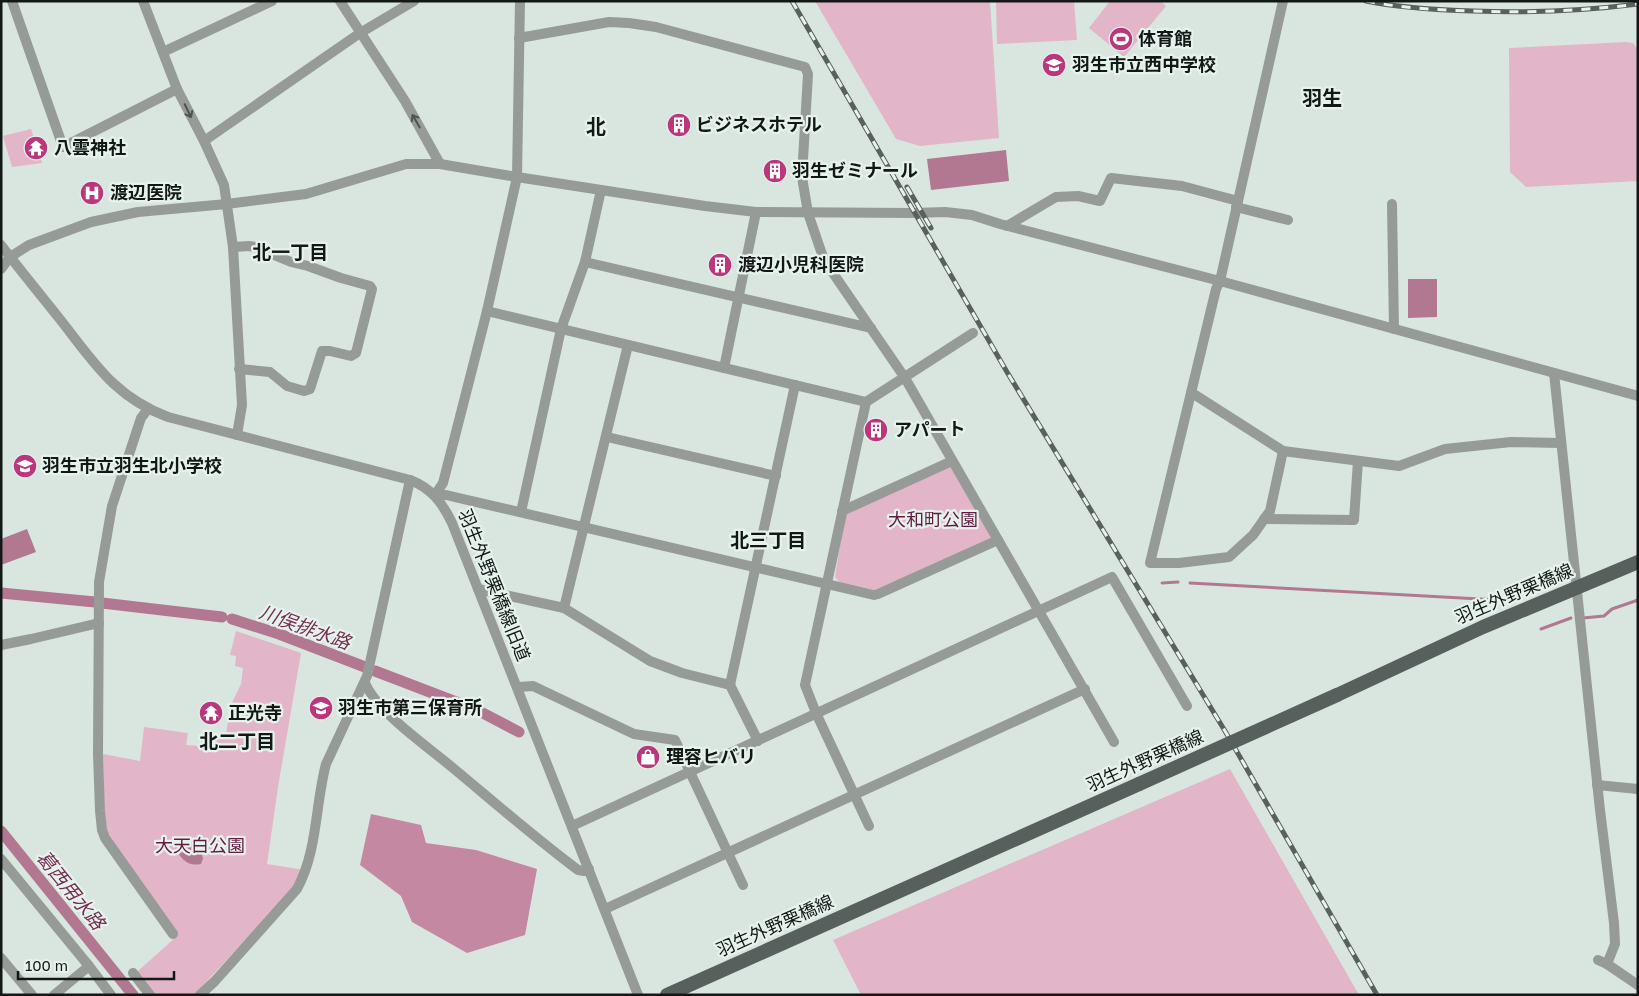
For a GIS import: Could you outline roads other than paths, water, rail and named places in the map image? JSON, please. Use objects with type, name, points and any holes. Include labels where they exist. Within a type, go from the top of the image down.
[{"type":"main road","name":"羽生外野栗橋線","points":[[667,995],[1483,628],[1638,562]]},
{"type":"street","points":[[12,1],[63,147],[177,89]]},
{"type":"street","points":[[143,1],[177,89],[224,185],[232,247],[242,405],[236,435]]},
{"type":"street","points":[[163,52],[272,1]]},
{"type":"street","points":[[340,1],[405,101],[440,164]]},
{"type":"street","points":[[204,141],[360,33],[414,1]]},
{"type":"street","points":[[435,496],[443,482],[517,177],[520,1]]},
{"type":"street","points":[[1283,1],[1220,281],[1216,288],[1150,563],[1179,563],[1229,557],[1254,535],[1270,511],[1283,452]]},
{"type":"street","points":[[519,38],[609,22],[629,23],[656,27],[805,68],[808,74],[802,178],[808,213],[824,260],[905,378],[1114,742]]},
{"type":"street","points":[[1,269],[10,257],[38,241],[91,222],[116,216],[306,194],[406,164],[440,164],[705,206],[756,212],[945,212],[972,215],[1638,396]]},
{"type":"street","points":[[1007,226],[1056,197],[1078,196],[1100,201],[1111,178],[1182,186],[1288,220]]},
{"type":"street","points":[[522,512],[561,328],[585,262],[601,190]]},
{"type":"street","points":[[1392,204],[1394,329]]},
{"type":"street","points":[[724,368],[756,212]]},
{"type":"street","name":"羽生外野栗橋線旧道","points":[[1,245],[107,379],[148,409],[168,417],[410,480],[427,488],[435,496],[446,510],[452,523],[638,995]]},
{"type":"street","points":[[232,247],[255,247],[291,262],[370,286],[372,289],[356,354],[351,356],[322,351],[310,389],[304,390],[287,386],[270,372],[239,369]]},
{"type":"street","points":[[585,262],[871,328]]},
{"type":"street","points":[[486,311],[866,402],[973,333]]},
{"type":"street","points":[[564,608],[628,345]]},
{"type":"street","points":[[1554,373],[1614,923],[1614,944],[1603,962],[1638,985]]},
{"type":"street","points":[[758,741],[730,685],[795,385]]},
{"type":"street","points":[[1192,393],[1283,452],[1399,466],[1445,449],[1511,442],[1561,443]]},
{"type":"street","points":[[866,402],[805,685],[816,713],[869,826]]},
{"type":"street","points":[[148,409],[141,418],[112,506],[99,582],[98,754],[102,830],[105,838],[173,934]]},
{"type":"street","points":[[607,437],[776,476]]},
{"type":"street","points":[[842,511],[952,461]]},
{"type":"street","points":[[1264,519],[1354,520],[1358,461]]},
{"type":"street","points":[[200,995],[215,981],[297,889],[302,880],[312,849],[322,778],[326,764],[367,675],[410,480]]},
{"type":"street","points":[[435,496],[446,495],[522,512],[874,595],[998,540]]},
{"type":"street","points":[[572,826],[1112,577],[1187,706]]},
{"type":"street","points":[[478,589],[564,608],[650,661],[682,673],[730,685]]},
{"type":"street","points":[[1,645],[99,623]]},
{"type":"street","points":[[367,675],[372,697],[396,720],[578,870],[584,871],[589,869]]},
{"type":"street","points":[[518,687],[533,686],[634,734],[675,740],[743,885]]},
{"type":"street","points":[[605,909],[1085,689]]},
{"type":"street","points":[[1598,785],[1638,789]]},
{"type":"street","points":[[2,859],[111,995]]},
{"type":"street","points":[[3,964],[32,995]]},
{"type":"street","points":[[54,995],[89,966]]},
{"type":"street","points":[[133,973],[150,995]]},
{"type":"waterway","points":[[1162,583],[1178,582]]},
{"type":"waterway","points":[[1190,583],[1498,600]]},
{"type":"waterway","name":"川俣排水路","points":[[1,593],[95,602]]},
{"type":"waterway","points":[[1583,618],[1604,616],[1612,609],[1638,600]]},
{"type":"waterway","name":"川俣排水路","points":[[102,603],[222,617]]},
{"type":"waterway","points":[[1541,629],[1571,618]]},
{"type":"waterway","name":"川俣排水路","points":[[232,619],[279,634],[365,667]]},
{"type":"waterway","name":"川俣排水路","points":[[375,671],[477,710],[519,732]]},
{"type":"waterway","name":"葛西用水路","points":[[1,831],[133,995]]},
{"type":"railway","points":[[792,1],[1007,372],[1225,731],[1377,995]]},
{"type":"railway","points":[[1366,1],[1420,8],[1494,12],[1576,10],[1638,4]]},
{"type":"railway","points":[[907,187],[931,228]]},
{"type":"place","name":"体育館","points":[[1121,39]]},
{"type":"place","name":"羽生市立西中学校","points":[[1054,65]]},
{"type":"place","name":"ビジネスホテル","points":[[679,125]]},
{"type":"place","name":"八雲神社","points":[[36,148]]},
{"type":"place","name":"羽生ゼミナール","points":[[775,171]]},
{"type":"place","name":"渡辺医院","points":[[92,193]]},
{"type":"place","name":"渡辺小児科医院","points":[[720,265]]},
{"type":"place","name":"アパート","points":[[876,430]]},
{"type":"place","name":"羽生市立羽生北小学校","points":[[25,466]]},
{"type":"place","name":"羽生市第三保育所","points":[[321,708]]},
{"type":"place","name":"正光寺","points":[[211,713]]},
{"type":"place","name":"理容ヒバリ","points":[[648,757]]},
{"type":"district","name":"羽生","points":[[1322,98]]},
{"type":"district","name":"北","points":[[596,127]]},
{"type":"district","name":"北一丁目","points":[[290,252]]},
{"type":"district","name":"北三丁目","points":[[768,540]]},
{"type":"district","name":"北二丁目","points":[[237,741]]},
{"type":"park label","name":"大和町公園","points":[[933,520]]},
{"type":"park label","name":"大天白公園","points":[[200,846]]}]
